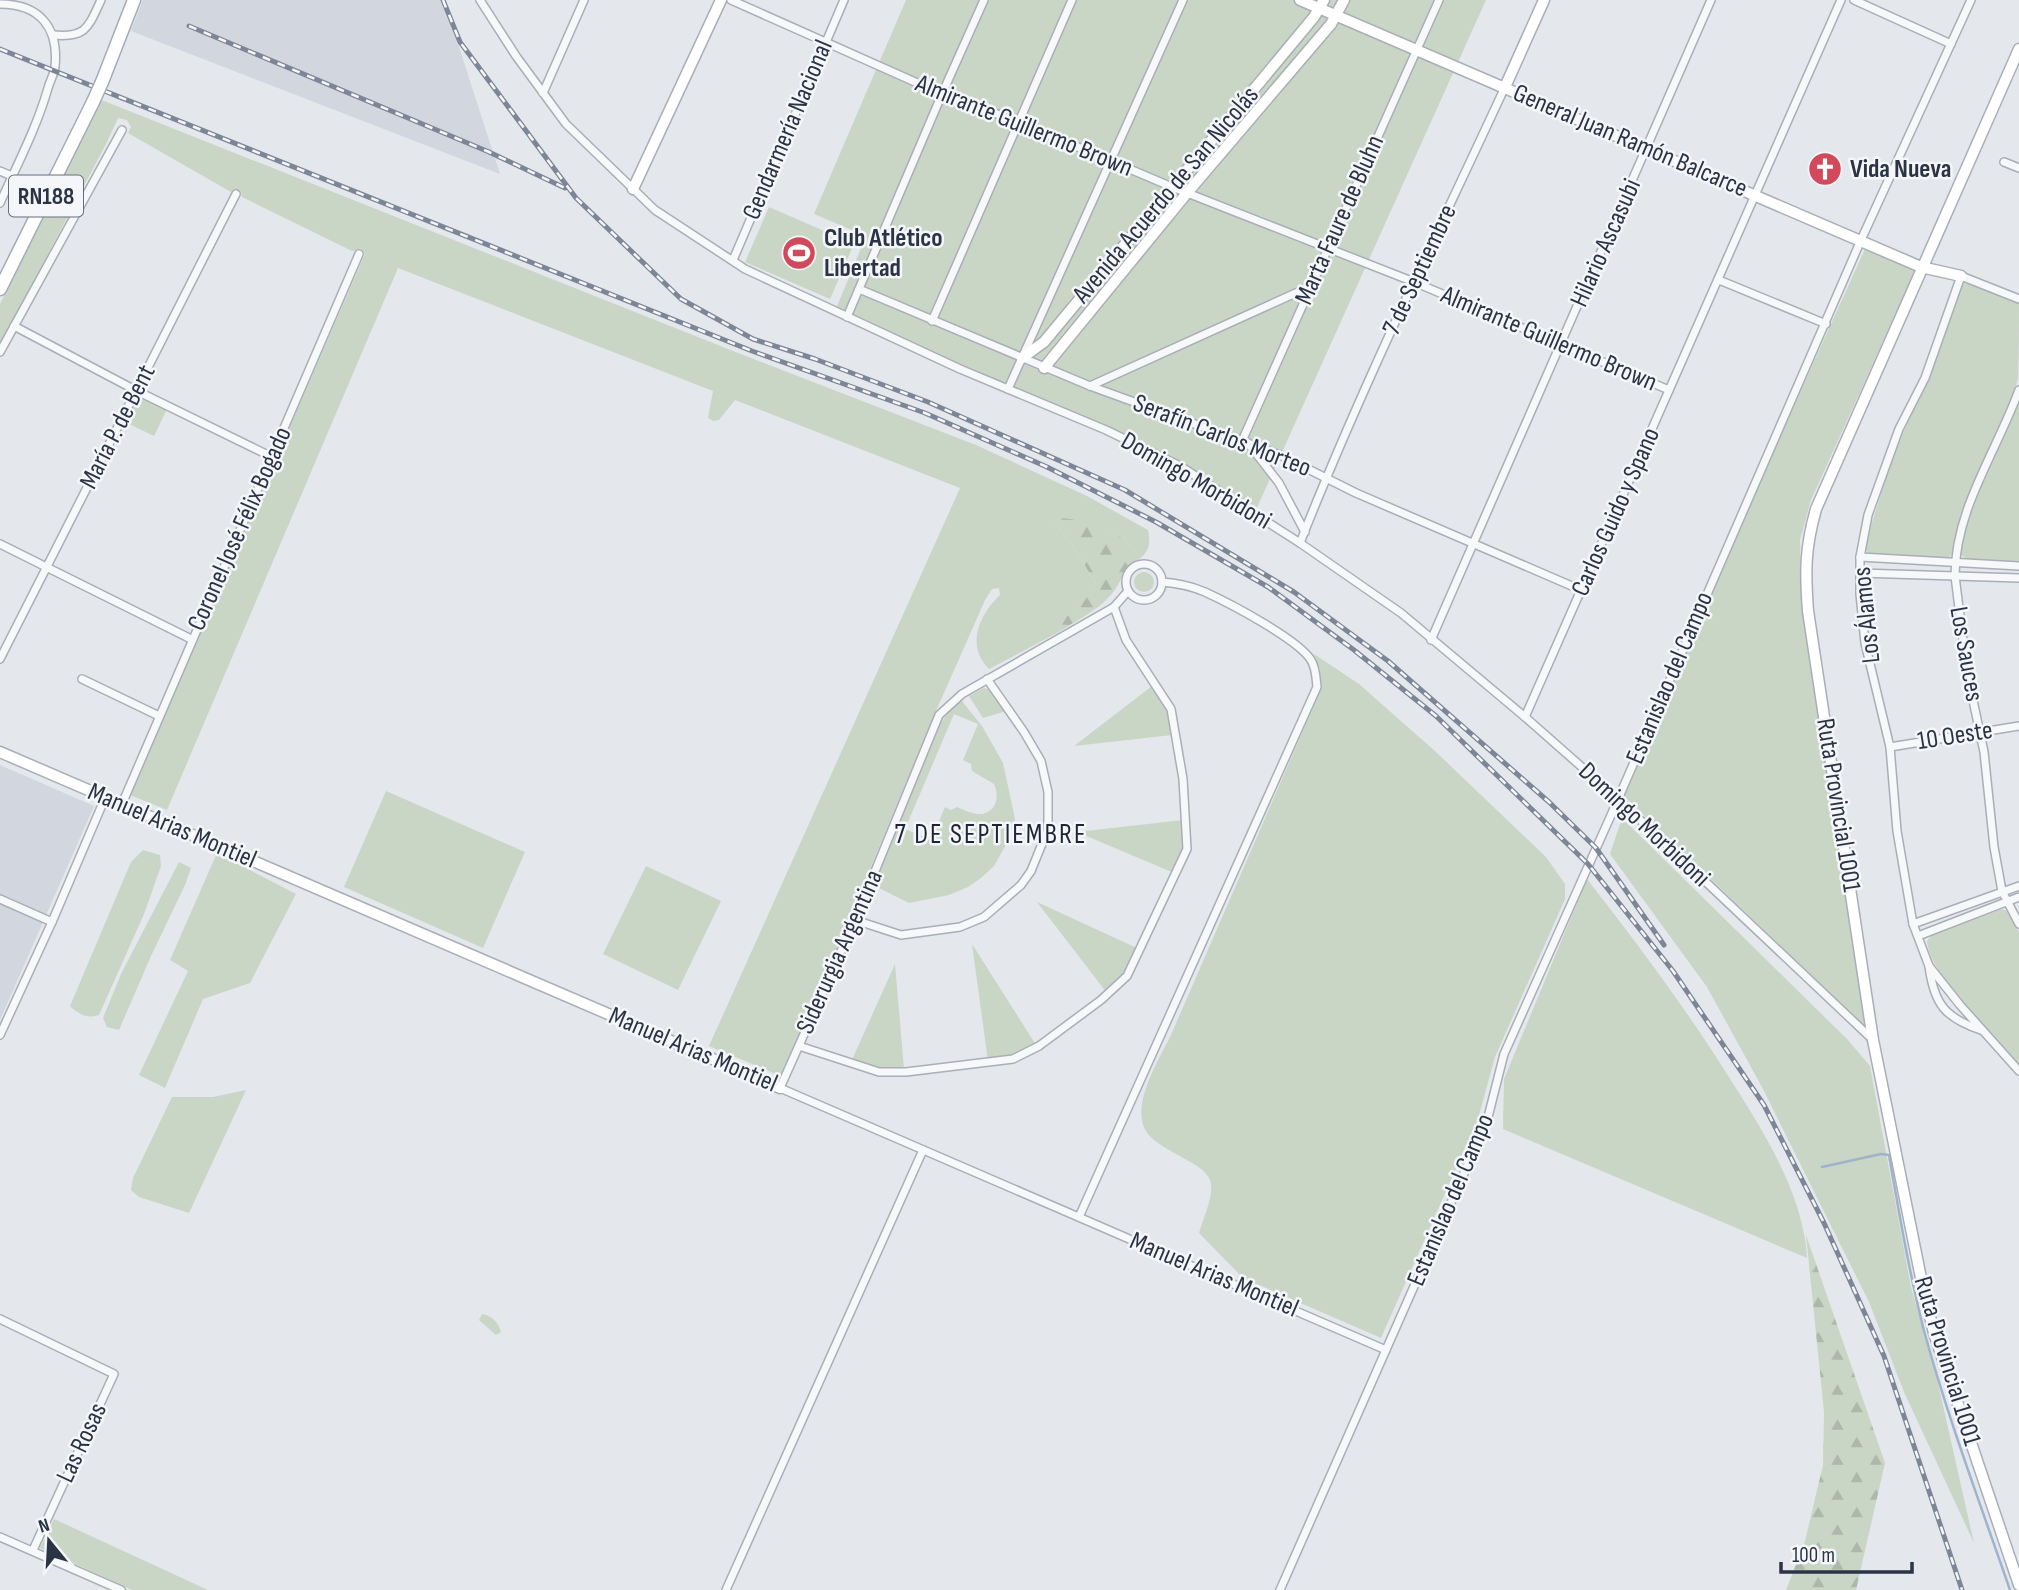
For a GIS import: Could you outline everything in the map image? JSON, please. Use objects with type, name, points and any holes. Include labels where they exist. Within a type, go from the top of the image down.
[{"type":"main road","name":"RN188","points":[[0,289],[93,102],[134,0]]},
{"type":"street","points":[[53,35],[71,37],[82,33],[101,0]]},
{"type":"street","name":"Domingo Morbidoni","points":[[480,0],[516,56],[566,124],[655,210],[745,269],[1008,389],[1106,430],[1180,466],[1300,543],[1401,613],[1525,717],[1618,798],[1873,1040]]},
{"type":"street","points":[[543,93],[584,0]]},
{"type":"street","points":[[633,189],[721,0]]},
{"type":"street","name":"Almirante Guillermo Brown","points":[[731,0],[942,94],[1019,122],[1172,187],[1414,282],[1669,390]]},
{"type":"street","name":"Gendarmería Nacional","points":[[733,260],[844,0]]},
{"type":"street","points":[[847,317],[984,0]]},
{"type":"street","points":[[932,321],[1072,0]]},
{"type":"street","points":[[1022,358],[1182,0]]},
{"type":"street","name":"General Juan Ramón Balcarce","points":[[1300,0],[1322,4],[1336,16],[1921,267],[1961,276]]},
{"type":"street","name":"Avenida Acuerdo de San Nicolás","points":[[1045,368],[1336,16],[1343,0]]},
{"type":"street","name":"Marta Faure de Bluhn","points":[[1245,442],[1326,248],[1439,0]]},
{"type":"street","name":"7 de Septiembre","points":[[1300,543],[1414,282],[1544,0]]},
{"type":"street","name":"Hilario Ascasubi","points":[[1432,640],[1711,0]]},
{"type":"street","name":"Carlos Guido y Spano","points":[[1525,717],[1841,0]]},
{"type":"street","points":[[1854,0],[1951,44]]},
{"type":"street","name":"Estanislao del Campo","points":[[1280,1590],[1487,1121],[1504,1054],[1861,240],[1971,0]]},
{"type":"street","points":[[0,4],[24,8],[41,16],[53,35],[55,68],[43,105],[0,203]]},
{"type":"street","name":"Avenida Acuerdo de San Nicolás","points":[[1008,389],[1022,358],[1044,342],[1322,4]]},
{"type":"street","name":"Ruta Provincial 1001","points":[[2019,49],[1816,509],[1807,541],[1805,561],[1808,611],[1873,1040],[1934,1334],[2019,1585]]},
{"type":"street","points":[[0,352],[122,130]]},
{"type":"street","points":[[2004,162],[2019,168]]},
{"type":"street","points":[[0,171],[12,176]]},
{"type":"street","name":"María P. de Bent","points":[[0,659],[236,194]]},
{"type":"street","name":"Coronel José Félix Bogado","points":[[122,804],[359,254]]},
{"type":"street","points":[[1961,276],[2019,299]]},
{"type":"street","name":"Los Álamos","points":[[1961,276],[1925,377],[1899,429],[1878,484],[1862,537],[1860,573],[1865,643],[1890,747],[1897,831],[1913,924],[1929,965],[1936,997],[1953,1019],[1982,1030]]},
{"type":"street","points":[[1719,280],[1826,324]]},
{"type":"street","points":[[1090,386],[1310,286]]},
{"type":"street","name":"Serafín Carlos Morteo","points":[[859,289],[1090,386],[1245,442],[1473,545],[1581,590]]},
{"type":"street","points":[[14,326],[136,391],[272,457]]},
{"type":"street","name":"Los Sauces","points":[[2019,390],[2010,415],[1981,474],[1965,517],[1955,563],[1967,672],[1981,732],[1989,813],[2003,891],[2019,924]]},
{"type":"street","points":[[1245,442],[1279,483],[1305,532]]},
{"type":"street","points":[[0,544],[191,639]]},
{"type":"street","points":[[1860,557],[2019,566]]},
{"type":"street","name":"Siderurgia Argentina","points":[[780,1088],[855,920],[934,723],[948,705],[986,679],[1114,607],[1128,591],[1127,576],[1138,565],[1153,567],[1161,576],[1162,582]]},
{"type":"street","points":[[1860,573],[2019,578]]},
{"type":"street","points":[[1079,1217],[1317,687],[1312,661],[1298,645],[1204,591],[1180,583],[1162,582],[1158,594],[1147,600],[1138,599],[1128,591]]},
{"type":"street","points":[[799,1046],[879,1072],[933,1070],[1013,1059],[1048,1039],[1101,1000],[1127,976],[1187,849],[1183,779],[1171,709],[1129,646],[1114,607]]},
{"type":"street","points":[[82,679],[159,716]]},
{"type":"street","points":[[855,920],[901,935],[960,927],[984,916],[1019,886],[1031,871],[1048,829],[1048,792],[1041,761],[986,679]]},
{"type":"street","name":"10 Oeste","points":[[1890,747],[2019,726]]},
{"type":"street","name":"Manuel Arias Montiel","points":[[0,752],[1386,1350]]},
{"type":"street","points":[[0,1035],[105,798]]},
{"type":"street","points":[[1913,924],[2019,886]]},
{"type":"street","points":[[1918,936],[2019,897]]},
{"type":"street","points":[[0,899],[52,922]]},
{"type":"street","name":"Los Álamos","points":[[1929,965],[2019,1071]]},
{"type":"street","points":[[726,1590],[923,1150]]},
{"type":"street","name":"Las Rosas","points":[[1,1322],[114,1374],[33,1550]]},
{"type":"street","points":[[0,1536],[121,1590]]},
{"type":"shaded area","points":[[143,0],[440,0],[458,44],[500,174],[131,31]]},
{"type":"shaded area","points":[[0,765],[94,806],[0,1020]]},
{"type":"green space","points":[[906,0],[1486,0],[1255,512],[1180,466],[835,311],[866,236],[814,214]]},
{"type":"green space","points":[[99,99],[976,445],[1087,496],[1148,530],[1148,548],[1136,561],[1136,551],[1108,530],[1051,519],[1069,540],[1095,582],[1091,595],[1067,616],[1057,633],[989,669],[982,660],[977,640],[981,620],[1000,595],[999,588],[992,589],[936,711],[783,1077],[709,1046],[960,488],[735,400],[719,420],[713,421],[708,418],[713,391],[398,268],[167,810],[130,795],[365,254],[361,249],[352,251],[242,197],[241,192],[231,192],[128,133],[131,127],[127,120],[118,118],[0,345],[0,304]]},
{"type":"green space","name":"Club Atlético Libertad","points":[[769,207],[854,244],[830,299],[745,262]]},
{"type":"green space","points":[[1865,249],[1915,271],[1811,500],[1800,540],[1801,588],[1868,1030],[1623,795],[1683,651]]},
{"type":"green space","points":[[1969,281],[2019,302],[2018,378],[2014,394],[1972,487],[1958,540],[1948,559],[1870,555],[1864,548],[1892,459],[1939,350],[1960,286]]},
{"type":"green space","points":[[138,396],[167,409],[154,436],[125,422]]},
{"type":"green space","points":[[2019,402],[2019,562],[1966,559],[1960,553],[1968,522],[1986,473]]},
{"type":"green space","points":[[1050,518],[1086,522],[1108,529],[1136,551],[1136,561],[1109,597],[1057,633],[1067,616],[1090,595],[1095,582],[1069,540]]},
{"type":"green space","points":[[1144,572],[1151,575],[1154,582],[1151,589],[1144,592],[1137,589],[1134,582],[1137,575]]},
{"type":"green space","points":[[1314,654],[1359,684],[1436,752],[1546,857],[1565,884],[1565,899],[1495,1057],[1478,1119],[1381,1338],[1243,1278],[1199,1233],[1211,1192],[1208,1176],[1196,1165],[1153,1139],[1145,1129],[1141,1116],[1146,1087],[1322,687],[1320,669]]},
{"type":"green space","points":[[1152,686],[1169,710],[1172,735],[1074,746]]},
{"type":"green space","points":[[984,688],[996,696],[1004,709],[1003,712],[983,718],[969,696]]},
{"type":"green space","points":[[961,700],[982,726],[1003,763],[1015,819],[1008,841],[994,866],[981,878],[949,895],[909,903],[873,885],[941,723]],"holes":[[[954,714],[978,724],[963,760],[971,764],[972,771],[994,784],[996,799],[993,808],[979,814],[957,807],[951,810],[945,807],[931,840],[905,829]]]},
{"type":"green space","points":[[386,791],[525,852],[483,948],[344,887]]},
{"type":"green space","points":[[1622,818],[1848,1040],[1870,1066],[1911,1287],[1937,1379],[1974,1543],[1904,1392],[1869,1302],[1763,1089],[1707,987],[1610,854]]},
{"type":"green space","points":[[1183,820],[1183,849],[1174,873],[1077,832]]},
{"type":"green space","points":[[143,850],[160,855],[161,866],[144,914],[99,1015],[83,1015],[70,1006],[131,862]]},
{"type":"green space","points":[[217,853],[296,894],[250,983],[203,999],[165,1088],[139,1075],[188,971],[170,960]]},
{"type":"green space","points":[[179,862],[191,868],[185,885],[119,1030],[107,1027],[103,1018],[121,974]]},
{"type":"green space","points":[[646,866],[721,901],[678,990],[603,954]]},
{"type":"green space","points":[[1587,879],[1677,999],[1753,1116],[1789,1186],[1804,1234],[1807,1258],[1503,1129],[1504,1079]]},
{"type":"green space","points":[[1037,902],[1139,949],[1126,975],[1107,993]]},
{"type":"green space","points":[[2002,909],[2007,911],[2019,932],[2019,1064],[1950,988],[1931,955],[1927,941],[1931,936]]},
{"type":"green space","points":[[972,944],[1036,1045],[1012,1057],[988,1061]]},
{"type":"green space","points":[[895,964],[904,1069],[879,1069],[851,1062]]},
{"type":"green space","points":[[246,1090],[189,1213],[139,1197],[131,1190],[133,1178],[172,1097],[213,1097]]},
{"type":"green space","points":[[1806,1235],[1885,1463],[1856,1590],[1786,1590],[1805,1541],[1823,1465],[1824,1412]]},
{"type":"green space","points":[[482,1314],[494,1320],[501,1332],[496,1335],[479,1320]]},
{"type":"green space","points":[[54,1519],[208,1590],[132,1590],[40,1548]]},
{"type":"waterway","points":[[1822,1167],[1881,1154],[1889,1155],[1909,1263],[1932,1360],[2010,1590]]},
{"type":"railway","points":[[443,0],[460,42],[576,198],[681,299],[753,339],[815,359],[928,402],[1125,490],[1294,592],[1388,661],[1549,802],[1596,848],[1664,945]]},
{"type":"railway","points":[[189,26],[489,152],[565,188]]},
{"type":"railway","points":[[0,49],[752,351],[925,413],[1047,467],[1156,522],[1268,587],[1354,650],[1436,716],[1588,864],[1673,971],[1764,1105],[1824,1223],[1884,1356],[1962,1590]]},
{"type":"place","name":"Vida Nueva","points":[[1825,169]]},
{"type":"place","name":"Club Atlético Libertad","points":[[799,253]]},
{"type":"district","name":"7 DE SEPTIEMBRE","points":[[991,834]]}]
